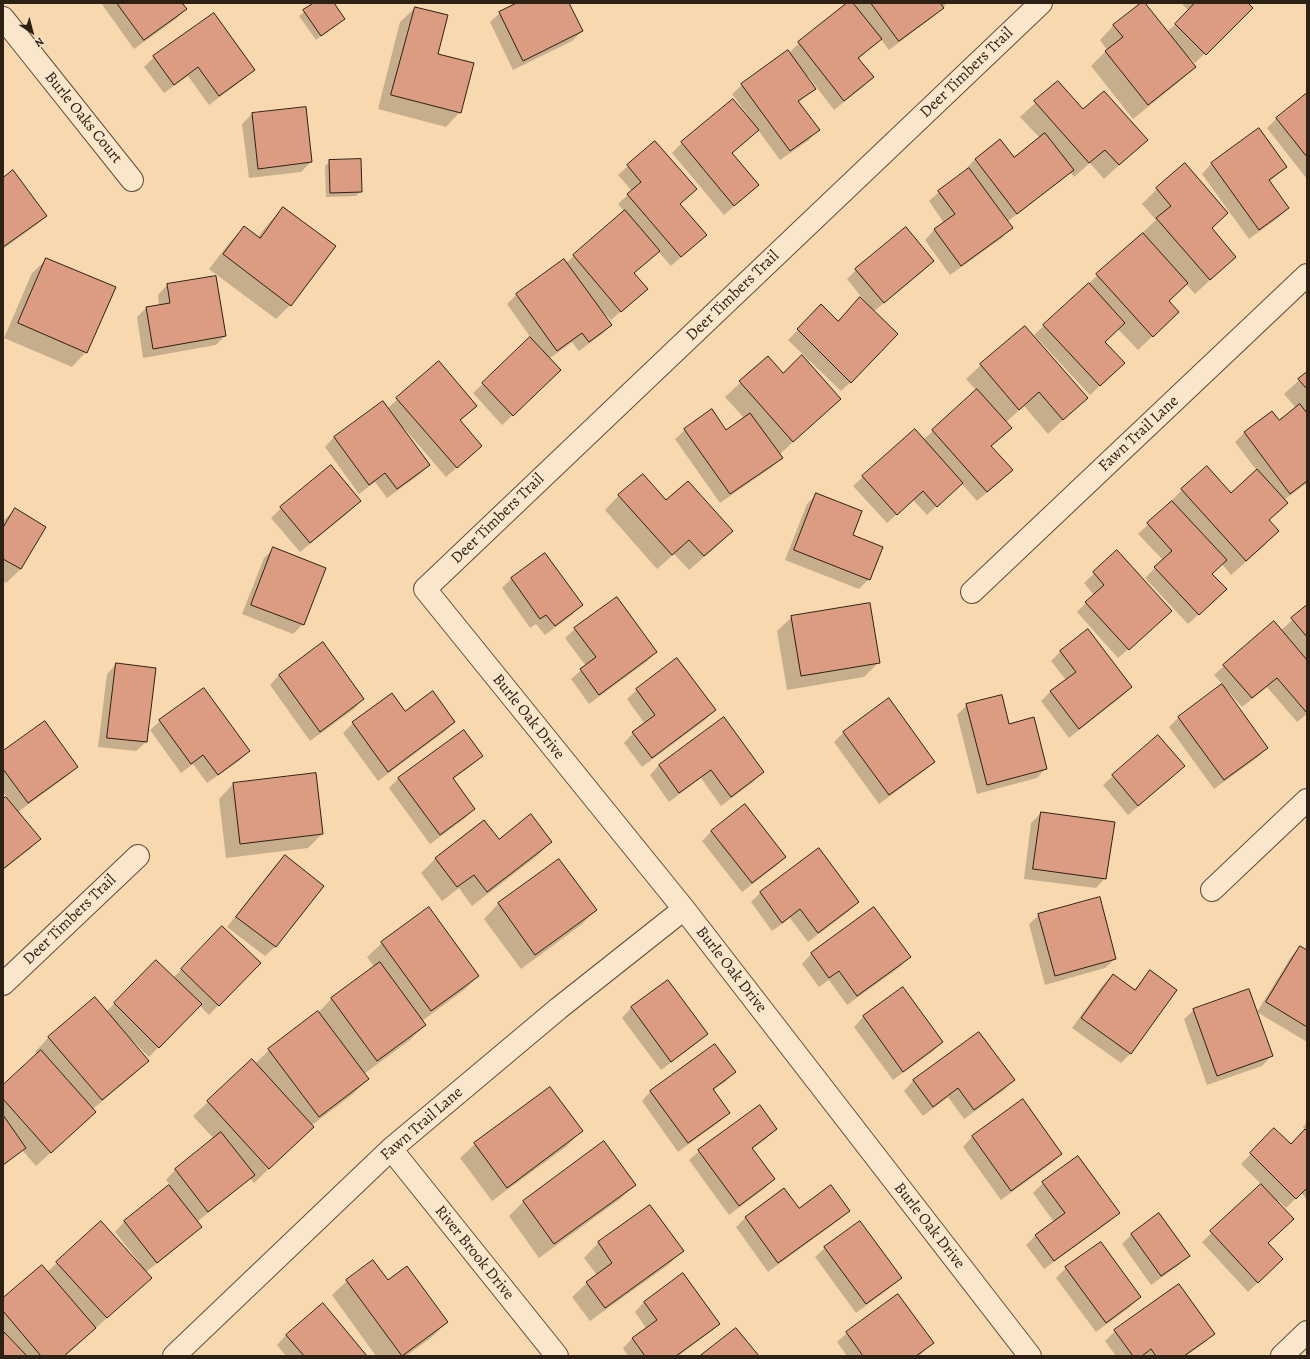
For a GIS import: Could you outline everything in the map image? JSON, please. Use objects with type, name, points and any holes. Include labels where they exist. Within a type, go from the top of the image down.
[{"type":"street","name":"Deer Timbers Trail","points":[[424,589],[1041,3]]},
{"type":"street","name":"Burle Oaks Court","points":[[3,18],[132,180]]},
{"type":"street","name":"Fawn Trail Lane","points":[[972,592],[1307,275]]},
{"type":"street","name":"Burle Oak Drive","points":[[424,589],[684,909],[1030,1356]]},
{"type":"street","points":[[1212,890],[1307,800]]},
{"type":"street","name":"Deer Timbers Trail","points":[[3,984],[138,856]]},
{"type":"street","name":"Fawn Trail Lane","points":[[174,1356],[391,1149],[558,1008],[684,909]]},
{"type":"street","name":"River Brook Drive","points":[[391,1149],[557,1356]]},
{"type":"street","points":[[1282,1356],[1307,1332]]},
{"type":"building","points":[[117,3],[182,3],[187,9],[144,40]]},
{"type":"building","points":[[314,3],[334,3],[345,19],[321,36],[303,10]]},
{"type":"building","points":[[517,3],[569,3],[583,31],[523,61],[499,12]]},
{"type":"building","points":[[847,3],[853,3],[882,39],[858,58],[874,77],[844,101],[798,42]]},
{"type":"building","points":[[871,3],[940,3],[944,8],[899,41]]},
{"type":"building","points":[[1141,3],[1145,3],[1196,67],[1148,105],[1105,51],[1123,37],[1113,25]]},
{"type":"building","points":[[1195,3],[1248,3],[1253,8],[1206,55],[1175,24]]},
{"type":"building","points":[[415,7],[448,15],[438,54],[474,63],[461,113],[391,95]]},
{"type":"building","points":[[214,13],[255,70],[219,96],[198,67],[174,85],[153,56]]},
{"type":"building","points":[[788,50],[816,89],[798,101],[820,130],[790,151],[741,84]]},
{"type":"building","points":[[1058,81],[1083,109],[1104,91],[1148,140],[1119,165],[1105,150],[1089,163],[1034,101]]},
{"type":"building","points":[[1307,93],[1307,157],[1276,118]]},
{"type":"building","points":[[733,99],[759,130],[732,153],[759,185],[734,206],[681,142]]},
{"type":"building","points":[[306,107],[312,162],[258,169],[252,113]]},
{"type":"building","points":[[1259,128],[1287,167],[1269,180],[1289,208],[1259,230],[1211,163]]},
{"type":"building","points":[[1045,133],[1074,170],[1017,214],[975,159],[1000,139],[1014,157]]},
{"type":"building","points":[[655,141],[697,189],[680,204],[707,235],[681,257],[627,194],[641,182],[627,165]]},
{"type":"building","points":[[361,159],[362,192],[330,193],[329,160]]},
{"type":"building","points":[[1185,163],[1228,213],[1212,228],[1236,257],[1210,280],[1156,218],[1171,206],[1156,188]]},
{"type":"building","points":[[969,168],[1013,228],[961,266],[934,229],[955,214],[938,191]]},
{"type":"building","points":[[13,170],[47,216],[3,247],[3,178]]},
{"type":"building","points":[[283,207],[336,246],[291,306],[223,254],[244,226],[260,238]]},
{"type":"building","points":[[625,210],[660,251],[634,273],[648,289],[621,312],[573,255]]},
{"type":"building","points":[[906,227],[934,261],[884,303],[855,269]]},
{"type":"building","points":[[1143,233],[1188,283],[1169,301],[1179,312],[1153,337],[1096,274]]},
{"type":"building","points":[[46,258],[116,287],[87,353],[18,323]]},
{"type":"building","points":[[564,259],[612,325],[589,342],[582,333],[557,351],[516,294]]},
{"type":"building","points":[[216,276],[226,336],[153,349],[146,307],[170,303],[167,284]]},
{"type":"building","points":[[1089,283],[1125,323],[1105,342],[1125,363],[1100,386],[1043,325]]},
{"type":"building","points":[[860,297],[898,334],[851,383],[797,329],[821,304],[838,321]]},
{"type":"building","points":[[1025,326],[1088,398],[1063,420],[1039,392],[1019,410],[980,364]]},
{"type":"building","points":[[530,337],[561,370],[513,416],[482,383]]},
{"type":"building","points":[[802,355],[841,399],[793,442],[739,381],[768,356],[783,373]]},
{"type":"building","points":[[439,361],[477,406],[460,420],[482,446],[457,468],[396,398]]},
{"type":"building","points":[[1307,372],[1307,389],[1298,379]]},
{"type":"building","points":[[977,389],[1012,428],[991,446],[1013,470],[987,492],[932,430]]},
{"type":"building","points":[[383,401],[430,465],[397,489],[385,473],[369,485],[334,437]]},
{"type":"building","points":[[1300,404],[1307,413],[1307,481],[1290,494],[1244,432],[1272,411],[1279,420]]},
{"type":"building","points":[[712,409],[726,430],[750,413],[783,458],[730,494],[684,429]]},
{"type":"building","points":[[915,429],[963,483],[937,507],[923,491],[897,515],[862,476]]},
{"type":"building","points":[[331,465],[361,501],[310,543],[280,507]]},
{"type":"building","points":[[1207,466],[1231,493],[1257,469],[1288,503],[1269,520],[1279,531],[1246,561],[1181,489]]},
{"type":"building","points":[[643,474],[666,500],[688,481],[733,531],[704,556],[689,540],[672,555],[618,495]]},
{"type":"building","points":[[816,493],[862,511],[853,535],[883,547],[870,580],[794,550]]},
{"type":"building","points":[[1172,501],[1227,560],[1212,574],[1227,589],[1199,615],[1154,567],[1172,551],[1147,523]]},
{"type":"building","points":[[15,508],[46,527],[21,569],[3,559],[3,528]]},
{"type":"building","points":[[273,547],[326,568],[304,625],[251,605]]},
{"type":"building","points":[[1117,550],[1172,611],[1129,650],[1085,602],[1104,585],[1093,572]]},
{"type":"building","points":[[545,553],[583,605],[555,626],[546,615],[540,619],[511,578]]},
{"type":"building","points":[[617,597],[657,652],[599,695],[580,669],[596,657],[574,628]]},
{"type":"building","points":[[870,603],[880,663],[801,676],[791,616]]},
{"type":"building","points":[[1307,605],[1307,637],[1291,618]]},
{"type":"building","points":[[1274,621],[1307,660],[1307,713],[1277,678],[1252,698],[1223,665]]},
{"type":"building","points":[[1088,629],[1132,687],[1079,729],[1050,691],[1076,672],[1060,651]]},
{"type":"building","points":[[323,642],[364,699],[320,732],[279,675]]},
{"type":"building","points":[[677,658],[716,710],[652,758],[632,732],[655,715],[636,689]]},
{"type":"building","points":[[116,663],[156,668],[147,742],[107,738]]},
{"type":"building","points":[[1222,684],[1268,748],[1224,780],[1178,717]]},
{"type":"building","points":[[204,688],[250,751],[218,775],[203,755],[191,764],[159,720]]},
{"type":"building","points":[[433,691],[455,722],[388,772],[352,722],[392,693],[405,711]]},
{"type":"building","points":[[1002,695],[1009,724],[1034,717],[1047,769],[987,785],[966,704]]},
{"type":"building","points":[[889,698],[935,762],[889,795],[843,732]]},
{"type":"building","points":[[724,717],[764,772],[731,797],[711,770],[679,793],[659,765]]},
{"type":"building","points":[[45,721],[78,767],[28,803],[3,769],[3,751]]},
{"type":"building","points":[[464,730],[483,756],[453,778],[475,809],[440,835],[398,778]]},
{"type":"building","points":[[1158,735],[1185,766],[1138,806],[1112,775]]},
{"type":"building","points":[[316,773],[323,834],[240,844],[233,783]]},
{"type":"building","points":[[6,797],[41,839],[3,869],[3,799]]},
{"type":"building","points":[[745,804],[786,857],[752,883],[711,831]]},
{"type":"building","points":[[1041,812],[1115,822],[1106,879],[1033,869]]},
{"type":"building","points":[[531,814],[552,842],[487,892],[474,875],[457,887],[435,858],[484,820],[499,839]]},
{"type":"building","points":[[819,848],[859,902],[818,933],[800,909],[782,923],[760,892]]},
{"type":"building","points":[[285,855],[324,886],[276,947],[236,917]]},
{"type":"building","points":[[559,859],[597,910],[535,955],[498,903]]},
{"type":"building","points":[[1100,897],[1116,959],[1055,976],[1038,914]]},
{"type":"building","points":[[429,907],[479,976],[431,1011],[381,942]]},
{"type":"building","points":[[874,907],[911,957],[857,996],[839,971],[829,978],[811,953]]},
{"type":"building","points":[[222,926],[261,963],[219,1006],[181,969]]},
{"type":"building","points":[[1300,946],[1307,950],[1307,1027],[1266,1002]]},
{"type":"building","points":[[156,960],[202,1004],[159,1048],[114,1003]]},
{"type":"building","points":[[380,962],[426,1025],[377,1061],[331,998]]},
{"type":"building","points":[[1150,970],[1177,990],[1131,1054],[1081,1018],[1113,974],[1135,990]]},
{"type":"building","points":[[668,980],[708,1034],[671,1062],[631,1007]]},
{"type":"building","points":[[903,987],[943,1042],[903,1072],[863,1016]]},
{"type":"building","points":[[1249,989],[1273,1056],[1217,1076],[1193,1009]]},
{"type":"building","points":[[95,997],[149,1061],[102,1100],[48,1037]]},
{"type":"building","points":[[318,1011],[369,1079],[319,1117],[268,1049]]},
{"type":"building","points":[[979,1032],[1015,1080],[974,1110],[958,1088],[933,1107],[913,1080]]},
{"type":"building","points":[[715,1044],[736,1072],[713,1089],[730,1113],[688,1143],[650,1091]]},
{"type":"building","points":[[41,1050],[96,1112],[51,1153],[3,1099],[3,1085]]},
{"type":"building","points":[[252,1059],[314,1127],[269,1169],[207,1101]]},
{"type":"building","points":[[550,1087],[583,1131],[507,1188],[474,1143]]},
{"type":"building","points":[[1023,1099],[1062,1154],[1011,1191],[972,1136]]},
{"type":"building","points":[[760,1105],[777,1129],[752,1148],[775,1179],[739,1206],[698,1150]]},
{"type":"building","points":[[3,1115],[26,1148],[3,1165]]},
{"type":"building","points":[[1274,1128],[1291,1144],[1305,1129],[1307,1131],[1307,1188],[1296,1199],[1250,1153]]},
{"type":"building","points":[[221,1132],[255,1175],[208,1212],[175,1169]]},
{"type":"building","points":[[604,1141],[636,1185],[554,1244],[523,1201]]},
{"type":"building","points":[[1078,1156],[1120,1213],[1054,1261],[1035,1235],[1065,1213],[1042,1182]]},
{"type":"building","points":[[1261,1184],[1294,1219],[1268,1243],[1283,1259],[1258,1283],[1210,1231]]},
{"type":"building","points":[[169,1185],[202,1227],[157,1263],[124,1221]]},
{"type":"building","points":[[831,1185],[850,1211],[778,1263],[745,1217],[784,1188],[799,1208]]},
{"type":"building","points":[[650,1205],[684,1251],[605,1308],[586,1282],[612,1263],[598,1242]]},
{"type":"building","points":[[1159,1213],[1190,1256],[1161,1276],[1131,1234]]},
{"type":"building","points":[[101,1221],[152,1278],[107,1318],[56,1262]]},
{"type":"building","points":[[860,1221],[902,1278],[866,1304],[824,1247]]},
{"type":"building","points":[[1101,1242],[1141,1297],[1106,1323],[1065,1267]]},
{"type":"building","points":[[373,1260],[388,1280],[407,1266],[448,1322],[402,1356],[346,1280]]},
{"type":"building","points":[[42,1265],[96,1328],[64,1356],[41,1356],[3,1311],[3,1298]]},
{"type":"building","points":[[683,1273],[720,1324],[676,1356],[645,1356],[632,1338],[657,1320],[644,1302]]},
{"type":"building","points":[[1179,1284],[1215,1334],[1184,1356],[1156,1356],[1151,1349],[1142,1356],[1133,1356],[1114,1330]]},
{"type":"building","points":[[898,1294],[934,1343],[916,1356],[863,1356],[846,1332]]},
{"type":"building","points":[[323,1303],[367,1356],[304,1356],[286,1335]]},
{"type":"building","points":[[736,1328],[759,1356],[700,1356]]},
{"type":"building","points":[[3,1331],[27,1356],[3,1356]]}]
